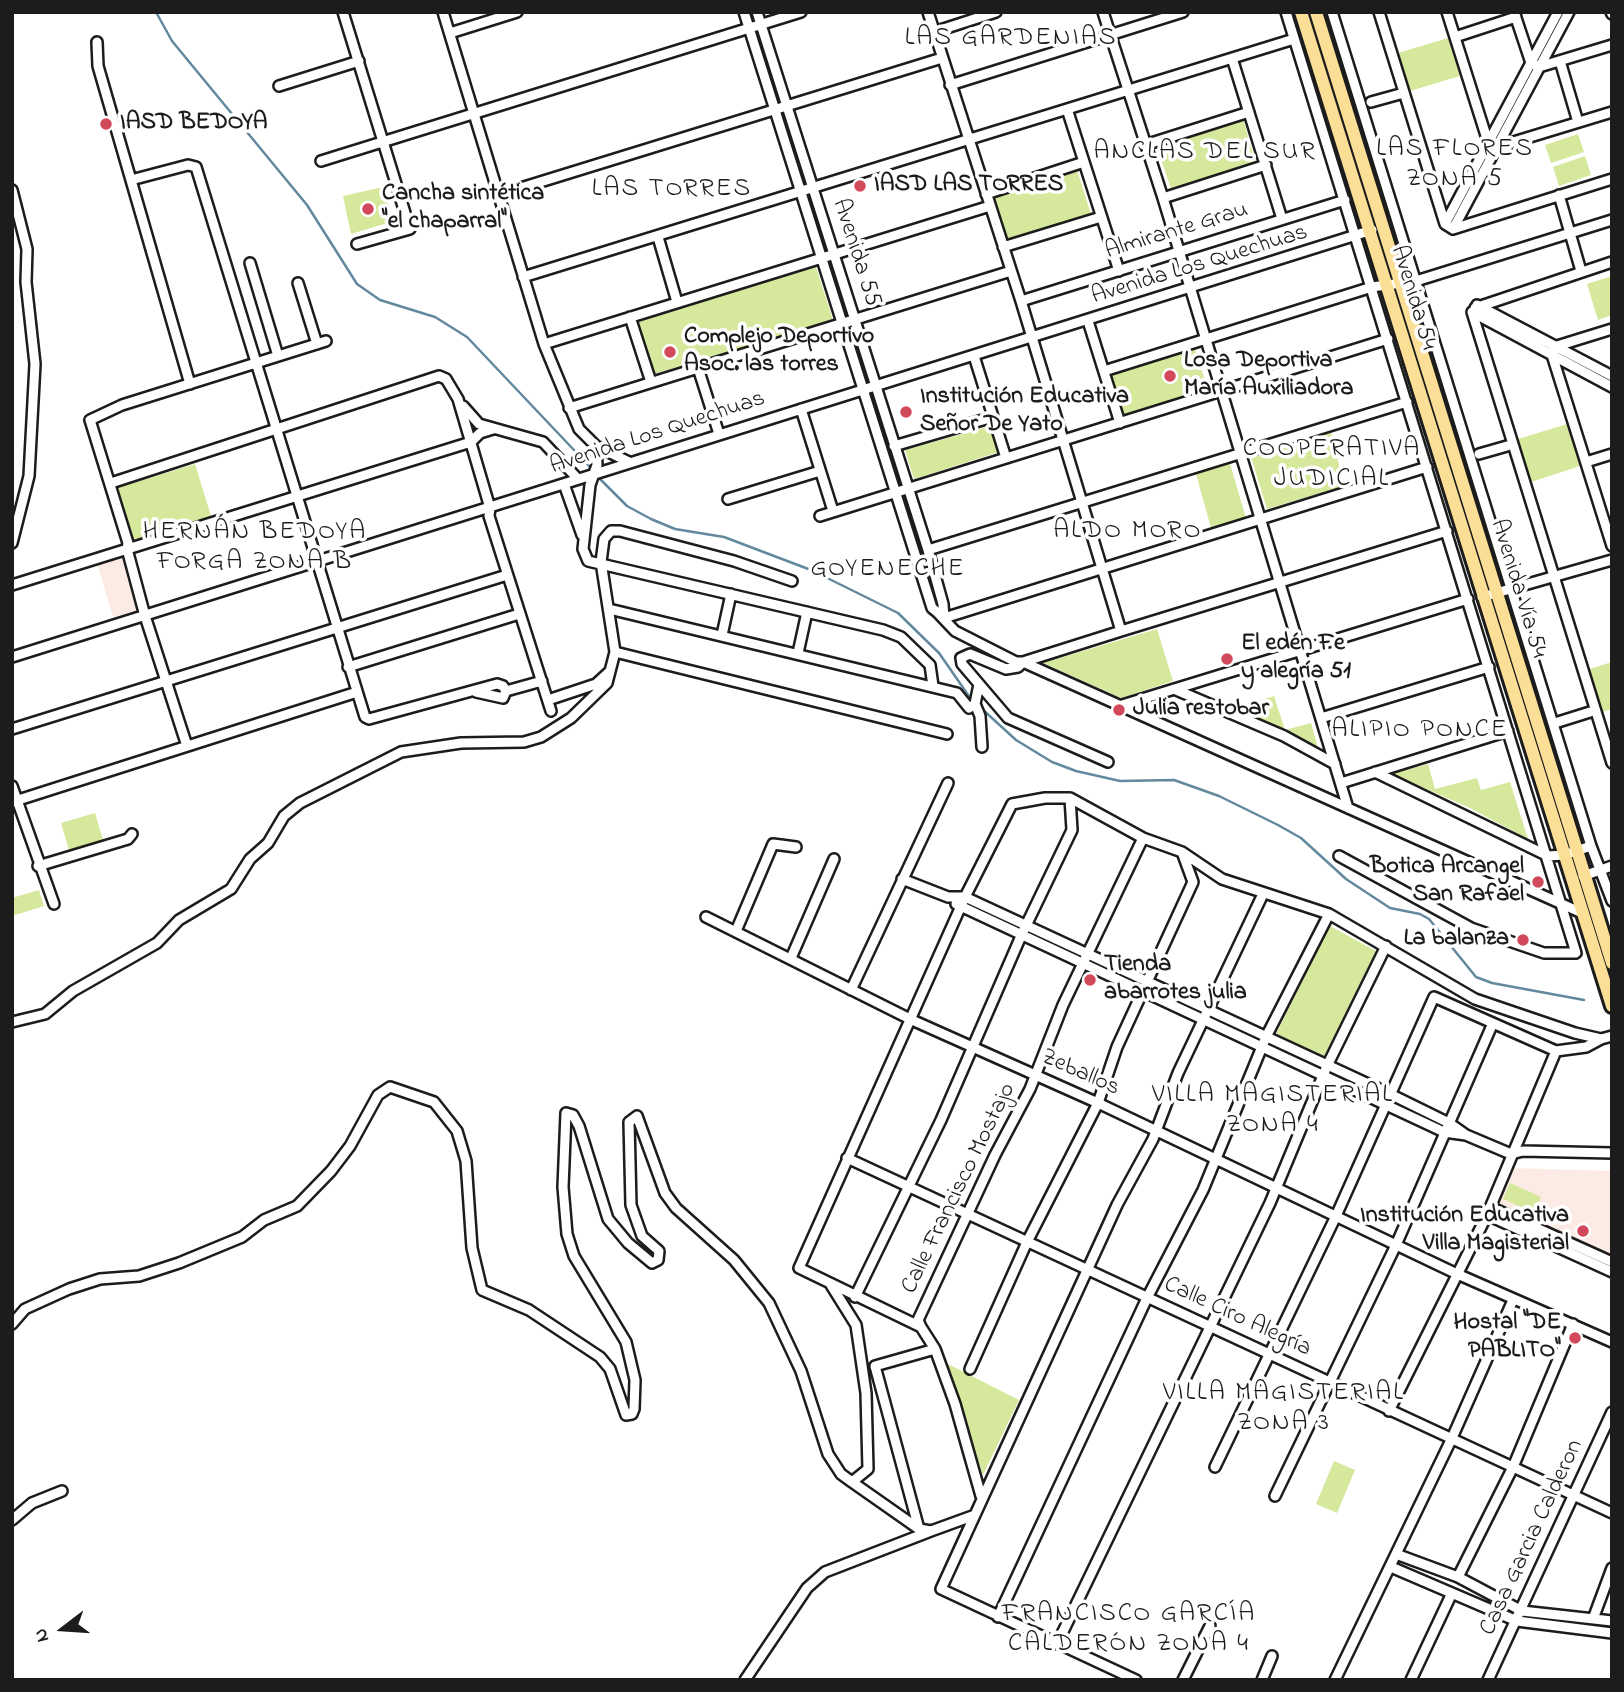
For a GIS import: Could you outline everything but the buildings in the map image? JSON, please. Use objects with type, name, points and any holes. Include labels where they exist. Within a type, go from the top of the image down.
[{"type":"main road","name":"Avenida 54","points":[[1301,12],[1482,597]]},
{"type":"main road","name":"Avenida 54","points":[[1316,12],[1383,227]]},
{"type":"main road","name":"Avenida Vía 54","points":[[1383,227],[1496,593],[1570,853],[1582,914],[1612,1006]]},
{"type":"main road","name":"Avenida Vía 54","points":[[1482,597],[1570,853],[1583,876],[1612,963]]},
{"type":"street","points":[[343,12],[410,229],[357,244]]},
{"type":"street","points":[[443,12],[544,344],[569,408],[579,429],[596,446],[629,462]]},
{"type":"street","points":[[450,33],[517,12]]},
{"type":"street","name":"Avenida 55","points":[[744,12],[933,608],[944,618]]},
{"type":"street","name":"Avenida 55","points":[[757,12],[928,550],[943,604],[944,618]]},
{"type":"street","points":[[321,161],[801,12]]},
{"type":"street","points":[[928,12],[1021,301],[1121,631]]},
{"type":"street","points":[[934,32],[996,12]]},
{"type":"street","points":[[1103,12],[1163,198],[1258,519],[1348,808]]},
{"type":"street","points":[[950,85],[1183,12]]},
{"type":"street","points":[[1286,12],[1576,953],[1544,953],[1471,928],[1339,856]]},
{"type":"street","points":[[1332,12],[1591,846],[1607,868],[1612,901]]},
{"type":"street","points":[[1379,12],[1449,226]]},
{"type":"street","points":[[1447,12],[1493,145]]},
{"type":"street","points":[[1449,226],[1535,65],[1558,12]]},
{"type":"street","points":[[1535,65],[1569,12]]},
{"type":"street","points":[[1455,37],[1515,15],[1535,65]]},
{"type":"street","points":[[523,277],[1294,39]]},
{"type":"street","points":[[97,42],[98,66],[190,384]]},
{"type":"street","points":[[1535,65],[1560,61],[1612,45]]},
{"type":"street","points":[[498,195],[942,58]]},
{"type":"street","points":[[1232,58],[1282,219]]},
{"type":"street","points":[[279,86],[359,61]]},
{"type":"street","points":[[1560,61],[1578,122]]},
{"type":"street","points":[[1371,102],[1400,94]]},
{"type":"street","points":[[1067,109],[1119,271]]},
{"type":"street","points":[[1146,145],[1249,112]]},
{"type":"street","points":[[1493,145],[1612,112]]},
{"type":"street","points":[[986,194],[1084,162]]},
{"type":"street","points":[[131,180],[187,165],[196,167],[365,717],[369,719],[471,692],[505,697],[506,691],[542,681]]},
{"type":"street","points":[[1163,198],[1266,165]]},
{"type":"street","points":[[1449,226],[1612,179]]},
{"type":"street","points":[[12,190],[27,249],[26,282],[35,364],[31,464],[12,543]]},
{"type":"street","points":[[1559,195],[1581,271]]},
{"type":"street","name":"Almirante Grau","points":[[1021,301],[1345,200]]},
{"type":"street","points":[[544,344],[990,206]]},
{"type":"street","points":[[1003,247],[1101,217]]},
{"type":"street","points":[[1104,371],[1372,287],[1416,281],[1612,220]]},
{"type":"street","name":"Avenida Los Quechuas","points":[[12,657],[1383,227]]},
{"type":"street","points":[[658,236],[677,302]]},
{"type":"street","points":[[1474,308],[1612,262]]},
{"type":"street","points":[[250,264],[278,356]]},
{"type":"street","points":[[569,408],[1011,271]]},
{"type":"street","points":[[187,746],[145,616],[127,550],[128,543],[90,420],[122,405],[321,342],[298,283]]},
{"type":"street","points":[[1474,308],[1555,351],[1612,376]]},
{"type":"street","points":[[1474,308],[1612,763]]},
{"type":"street","points":[[630,317],[651,382]]},
{"type":"street","points":[[1088,321],[1119,423]]},
{"type":"street","points":[[1555,351],[1612,329]]},
{"type":"street","points":[[820,516],[1388,339]]},
{"type":"street","points":[[1555,351],[1612,387]]},
{"type":"street","points":[[1555,351],[1612,546]]},
{"type":"street","points":[[974,356],[1006,458]]},
{"type":"street","points":[[698,368],[719,434]]},
{"type":"street","points":[[111,484],[439,376],[446,379],[479,424],[535,438],[551,450],[578,479]]},
{"type":"street","points":[[458,398],[490,508],[489,516],[551,711]]},
{"type":"street","points":[[928,550],[1083,504],[1407,401]]},
{"type":"street","points":[[801,409],[833,511]]},
{"type":"street","points":[[894,446],[993,417]]},
{"type":"street","points":[[12,585],[471,442],[480,433],[493,429]]},
{"type":"street","points":[[596,446],[595,473],[590,485],[583,550],[588,561],[883,630],[901,637],[930,665],[933,686]]},
{"type":"street","points":[[1479,454],[1507,446]]},
{"type":"street","points":[[1586,462],[1612,454]]},
{"type":"street","points":[[1427,467],[944,618],[955,631],[1016,662],[1023,662],[1582,914]]},
{"type":"street","points":[[727,499],[820,471]]},
{"type":"street","points":[[564,484],[584,540]]},
{"type":"street","points":[[12,1022],[45,1014],[73,991],[157,943],[179,920],[215,902],[231,889],[250,859],[268,843],[284,816],[300,803],[401,752],[461,743],[524,742],[541,737],[563,723],[607,684],[615,652],[601,562],[604,539],[614,530],[734,561],[792,581]]},
{"type":"street","points":[[1108,761],[1008,718],[962,664],[964,655],[970,654],[1006,669],[1447,531]]},
{"type":"street","points":[[1482,597],[1612,559]]},
{"type":"street","points":[[12,729],[507,575]]},
{"type":"street","points":[[722,635],[731,594]]},
{"type":"street","points":[[1119,706],[1468,599]]},
{"type":"street","points":[[609,608],[957,692],[969,708],[975,704]]},
{"type":"street","points":[[798,653],[807,612]]},
{"type":"street","points":[[348,667],[519,614]]},
{"type":"street","points":[[615,652],[947,734]]},
{"type":"street","points":[[1321,718],[1489,667]]},
{"type":"street","points":[[548,701],[596,684],[610,671]]},
{"type":"street","points":[[979,684],[975,704],[980,716],[982,747]]},
{"type":"street","points":[[1174,689],[1284,736],[1335,764]]},
{"type":"street","points":[[15,802],[357,692]]},
{"type":"street","points":[[1558,722],[1590,712]]},
{"type":"street","points":[[1341,783],[1508,731]]},
{"type":"street","points":[[1376,772],[1548,856],[1591,846]]},
{"type":"street","points":[[851,990],[948,783]]},
{"type":"street","points":[[12,786],[15,802],[54,904]]},
{"type":"street","points":[[981,1496],[955,1404],[935,1349],[921,1327],[799,1268],[965,897],[1012,804],[1061,796],[1070,798],[1143,838],[1182,852],[1222,879],[1329,914],[1475,999],[1601,1039]]},
{"type":"street","points":[[855,1297],[974,1048],[1021,936],[1072,830],[1070,798]]},
{"type":"street","points":[[38,866],[128,839],[132,834]]},
{"type":"street","name":"Calle Francisco Mostajo","points":[[921,1327],[918,1320],[1036,1075],[1084,959],[1143,838]]},
{"type":"street","points":[[736,931],[773,844],[796,847]]},
{"type":"street","points":[[970,1369],[1027,1242],[1098,1103],[1117,1047],[1193,881],[1182,852]]},
{"type":"street","points":[[791,958],[834,859]]},
{"type":"street","points":[[1583,876],[1607,868]]},
{"type":"street","points":[[902,879],[948,897],[960,908],[1021,936],[1147,981],[1390,1094],[1446,1127]]},
{"type":"street","points":[[1136,1680],[941,1589],[981,1496],[1117,1205],[1156,1131],[1202,1019],[1263,894]]},
{"type":"street","points":[[948,897],[965,897],[1027,926],[1142,992],[1323,1077],[1511,1154],[1523,1151],[1612,1153]]},
{"type":"street","points":[[998,1616],[1147,1298],[1217,1160],[1266,1037],[1329,914]]},
{"type":"street","name":"Zeballos","points":[[706,917],[912,1020],[1098,1103],[1513,1300],[1612,1342]]},
{"type":"street","points":[[1057,1644],[1276,1189],[1327,1066],[1386,946]]},
{"type":"street","points":[[1215,1467],[1336,1216],[1434,997],[1556,1051],[1586,1047],[1612,1036]]},
{"type":"street","points":[[1275,1496],[1396,1245],[1493,1023]]},
{"type":"street","points":[[1389,1411],[1455,1273],[1489,1211],[1556,1051]]},
{"type":"street","points":[[12,1324],[25,1309],[69,1289],[100,1279],[139,1276],[179,1263],[242,1237],[264,1220],[297,1206],[317,1187],[350,1146],[378,1095],[385,1089],[397,1087],[434,1102],[452,1122],[461,1139],[466,1161],[472,1248],[482,1290],[529,1310],[600,1357],[610,1370],[624,1413],[629,1416],[634,1409],[635,1380],[626,1342],[574,1256],[567,1234],[563,1187],[564,1120],[569,1113],[576,1120],[608,1219],[628,1243],[652,1263],[658,1260],[659,1251],[642,1236],[631,1205],[629,1122],[637,1116],[665,1193],[676,1208],[734,1260],[769,1303],[809,1391],[828,1454],[841,1474],[919,1530],[930,1531]]},
{"type":"street","name":"Calle Ciro Alegría","points":[[847,1158],[1612,1513]]},
{"type":"street","points":[[1489,1211],[1612,1262]]},
{"type":"street","points":[[1489,1211],[1612,1272]]},
{"type":"street","points":[[831,1285],[856,1325],[866,1393],[868,1469],[852,1482]]},
{"type":"street","points":[[1335,1680],[1452,1438],[1513,1300]]},
{"type":"street","points":[[1458,1577],[1513,1467],[1573,1324]]},
{"type":"street","points":[[919,1530],[875,1366],[935,1349]]},
{"type":"street","name":"Casa Garcia Calderon","points":[[1488,1680],[1522,1611],[1545,1549],[1612,1412]]},
{"type":"street","points":[[12,1520],[32,1503],[62,1491]]},
{"type":"street","points":[[745,1680],[807,1588],[825,1572],[975,1515]]},
{"type":"street","points":[[1396,1553],[1458,1577],[1522,1611],[1612,1621]]},
{"type":"street","points":[[1391,1567],[1517,1621],[1612,1633]]},
{"type":"street","points":[[1593,1619],[1612,1568]]},
{"type":"street","points":[[1412,1680],[1452,1593]]},
{"type":"street","points":[[1183,1680],[1210,1626]]},
{"type":"street","points":[[1262,1680],[1272,1656]]},
{"type":"shaded area","points":[[122,556],[138,610],[113,617],[97,563]]},
{"type":"shaded area","name":"Institución Educativa Villa Magisterial","points":[[1510,1168],[1612,1171],[1612,1257],[1496,1204]]},
{"type":"green space","points":[[1448,38],[1460,76],[1410,91],[1398,53]]},
{"type":"green space","points":[[1243,119],[1256,164],[1171,189],[1157,147]]},
{"type":"green space","points":[[1578,134],[1584,152],[1551,163],[1545,145]]},
{"type":"green space","points":[[1585,156],[1591,175],[1559,186],[1553,167]]},
{"type":"green space","name":"ANCLAS DEL SUR","points":[[1077,170],[1091,214],[1005,241],[992,197]]},
{"type":"green space","name":"Cancha sintética \"el chaparral\"","points":[[383,187],[394,221],[351,234],[343,196]]},
{"type":"green space","points":[[816,267],[833,320],[654,374],[638,322]]},
{"type":"green space","points":[[1612,276],[1612,315],[1598,320],[1587,284]]},
{"type":"green space","points":[[1195,349],[1208,390],[1124,416],[1111,374]]},
{"type":"green space","points":[[1567,424],[1580,466],[1528,483],[1515,440]]},
{"type":"green space","points":[[991,426],[999,452],[914,479],[905,450]]},
{"type":"green space","points":[[1331,432],[1344,486],[1267,509],[1251,457]]},
{"type":"green space","points":[[195,464],[211,516],[133,540],[117,488]]},
{"type":"green space","points":[[1230,464],[1246,518],[1211,528],[1196,474]]},
{"type":"green space","points":[[1157,629],[1173,681],[1121,698],[1043,663]]},
{"type":"green space","points":[[1612,662],[1612,709],[1599,713],[1586,670]]},
{"type":"green space","points":[[1274,696],[1285,730],[1235,708]]},
{"type":"green space","points":[[1311,723],[1319,752],[1285,730]]},
{"type":"green space","points":[[1428,764],[1435,789],[1477,778],[1481,790],[1510,782],[1528,839],[1470,808],[1392,774]]},
{"type":"green space","points":[[95,813],[103,840],[69,850],[61,823]]},
{"type":"green space","points":[[39,890],[44,906],[12,916],[12,898]]},
{"type":"green space","points":[[1330,926],[1376,951],[1324,1056],[1276,1034]]},
{"type":"green space","points":[[1510,1183],[1541,1197],[1534,1213],[1503,1199]]},
{"type":"green space","points":[[948,1364],[1019,1400],[983,1475],[946,1366]]},
{"type":"green space","points":[[1334,1461],[1355,1470],[1337,1513],[1316,1504]]},
{"type":"waterway","points":[[156,12],[172,41],[307,205],[357,284],[380,300],[435,317],[467,337],[591,468]]},
{"type":"waterway","points":[[597,476],[627,506],[651,519],[675,529],[724,537],[811,570],[898,613],[939,653],[973,702]]},
{"type":"waterway","points":[[981,708],[1016,740],[1052,762],[1076,771],[1120,781],[1174,780],[1219,796],[1278,825],[1301,838],[1346,879],[1390,908],[1420,914],[1429,919],[1476,977],[1492,983],[1584,1000]]},
{"type":"place","name":"IASD BEDOYA","points":[[106,124]]},
{"type":"place","name":"IASD LAS TORRES","points":[[860,186]]},
{"type":"place","name":"Cancha sintética \"el chaparral\"","points":[[368,209]]},
{"type":"place","name":"Complejo Deportivo Asoc. las torres","points":[[670,352]]},
{"type":"place","name":"Losa Deportiva María Auxiliadora","points":[[1170,376]]},
{"type":"place","name":"Institución Educativa Señor De Yato","points":[[906,412]]},
{"type":"place","name":"El edén Fe y alegría 51","points":[[1227,659]]},
{"type":"place","name":"Julia restobar","points":[[1119,710]]},
{"type":"place","name":"Botica Arcangel San Rafael","points":[[1538,882]]},
{"type":"place","name":"La balanza","points":[[1523,940]]},
{"type":"place","name":"Tienda abarrotes julia","points":[[1090,980]]},
{"type":"place","name":"Institución Educativa Villa Magisterial","points":[[1583,1231]]},
{"type":"place","name":"Hostal \"DE PABLITO\"","points":[[1575,1338]]},
{"type":"district","name":"LAS GARDENIAS","points":[[1011,40]]},
{"type":"district","name":"ANCLAS DEL SUR","points":[[1205,154]]},
{"type":"district","name":"LAS FLORES ZONA 5","points":[[1455,166]]},
{"type":"district","name":"LAS TORRES","points":[[672,191]]},
{"type":"district","name":"COOPERATIVA JUDICIAL","points":[[1332,466]]},
{"type":"district","name":"ALDO MORO","points":[[1128,533]]},
{"type":"district","name":"HERNÁN BEDOYA FORGA ZONA B","points":[[255,549]]},
{"type":"district","name":"GOYENECHE","points":[[888,571]]},
{"type":"district","name":"ALIPIO PONCE","points":[[1420,732]]},
{"type":"district","name":"VILLA MAGISTERIAL ZONA 4","points":[[1273,1112]]},
{"type":"district","name":"VILLA MAGISTERIAL ZONA 3","points":[[1284,1410]]},
{"type":"district","name":"FRANCISCO GARCÍA CALDERÓN ZONA 4","points":[[1129,1631]]}]
